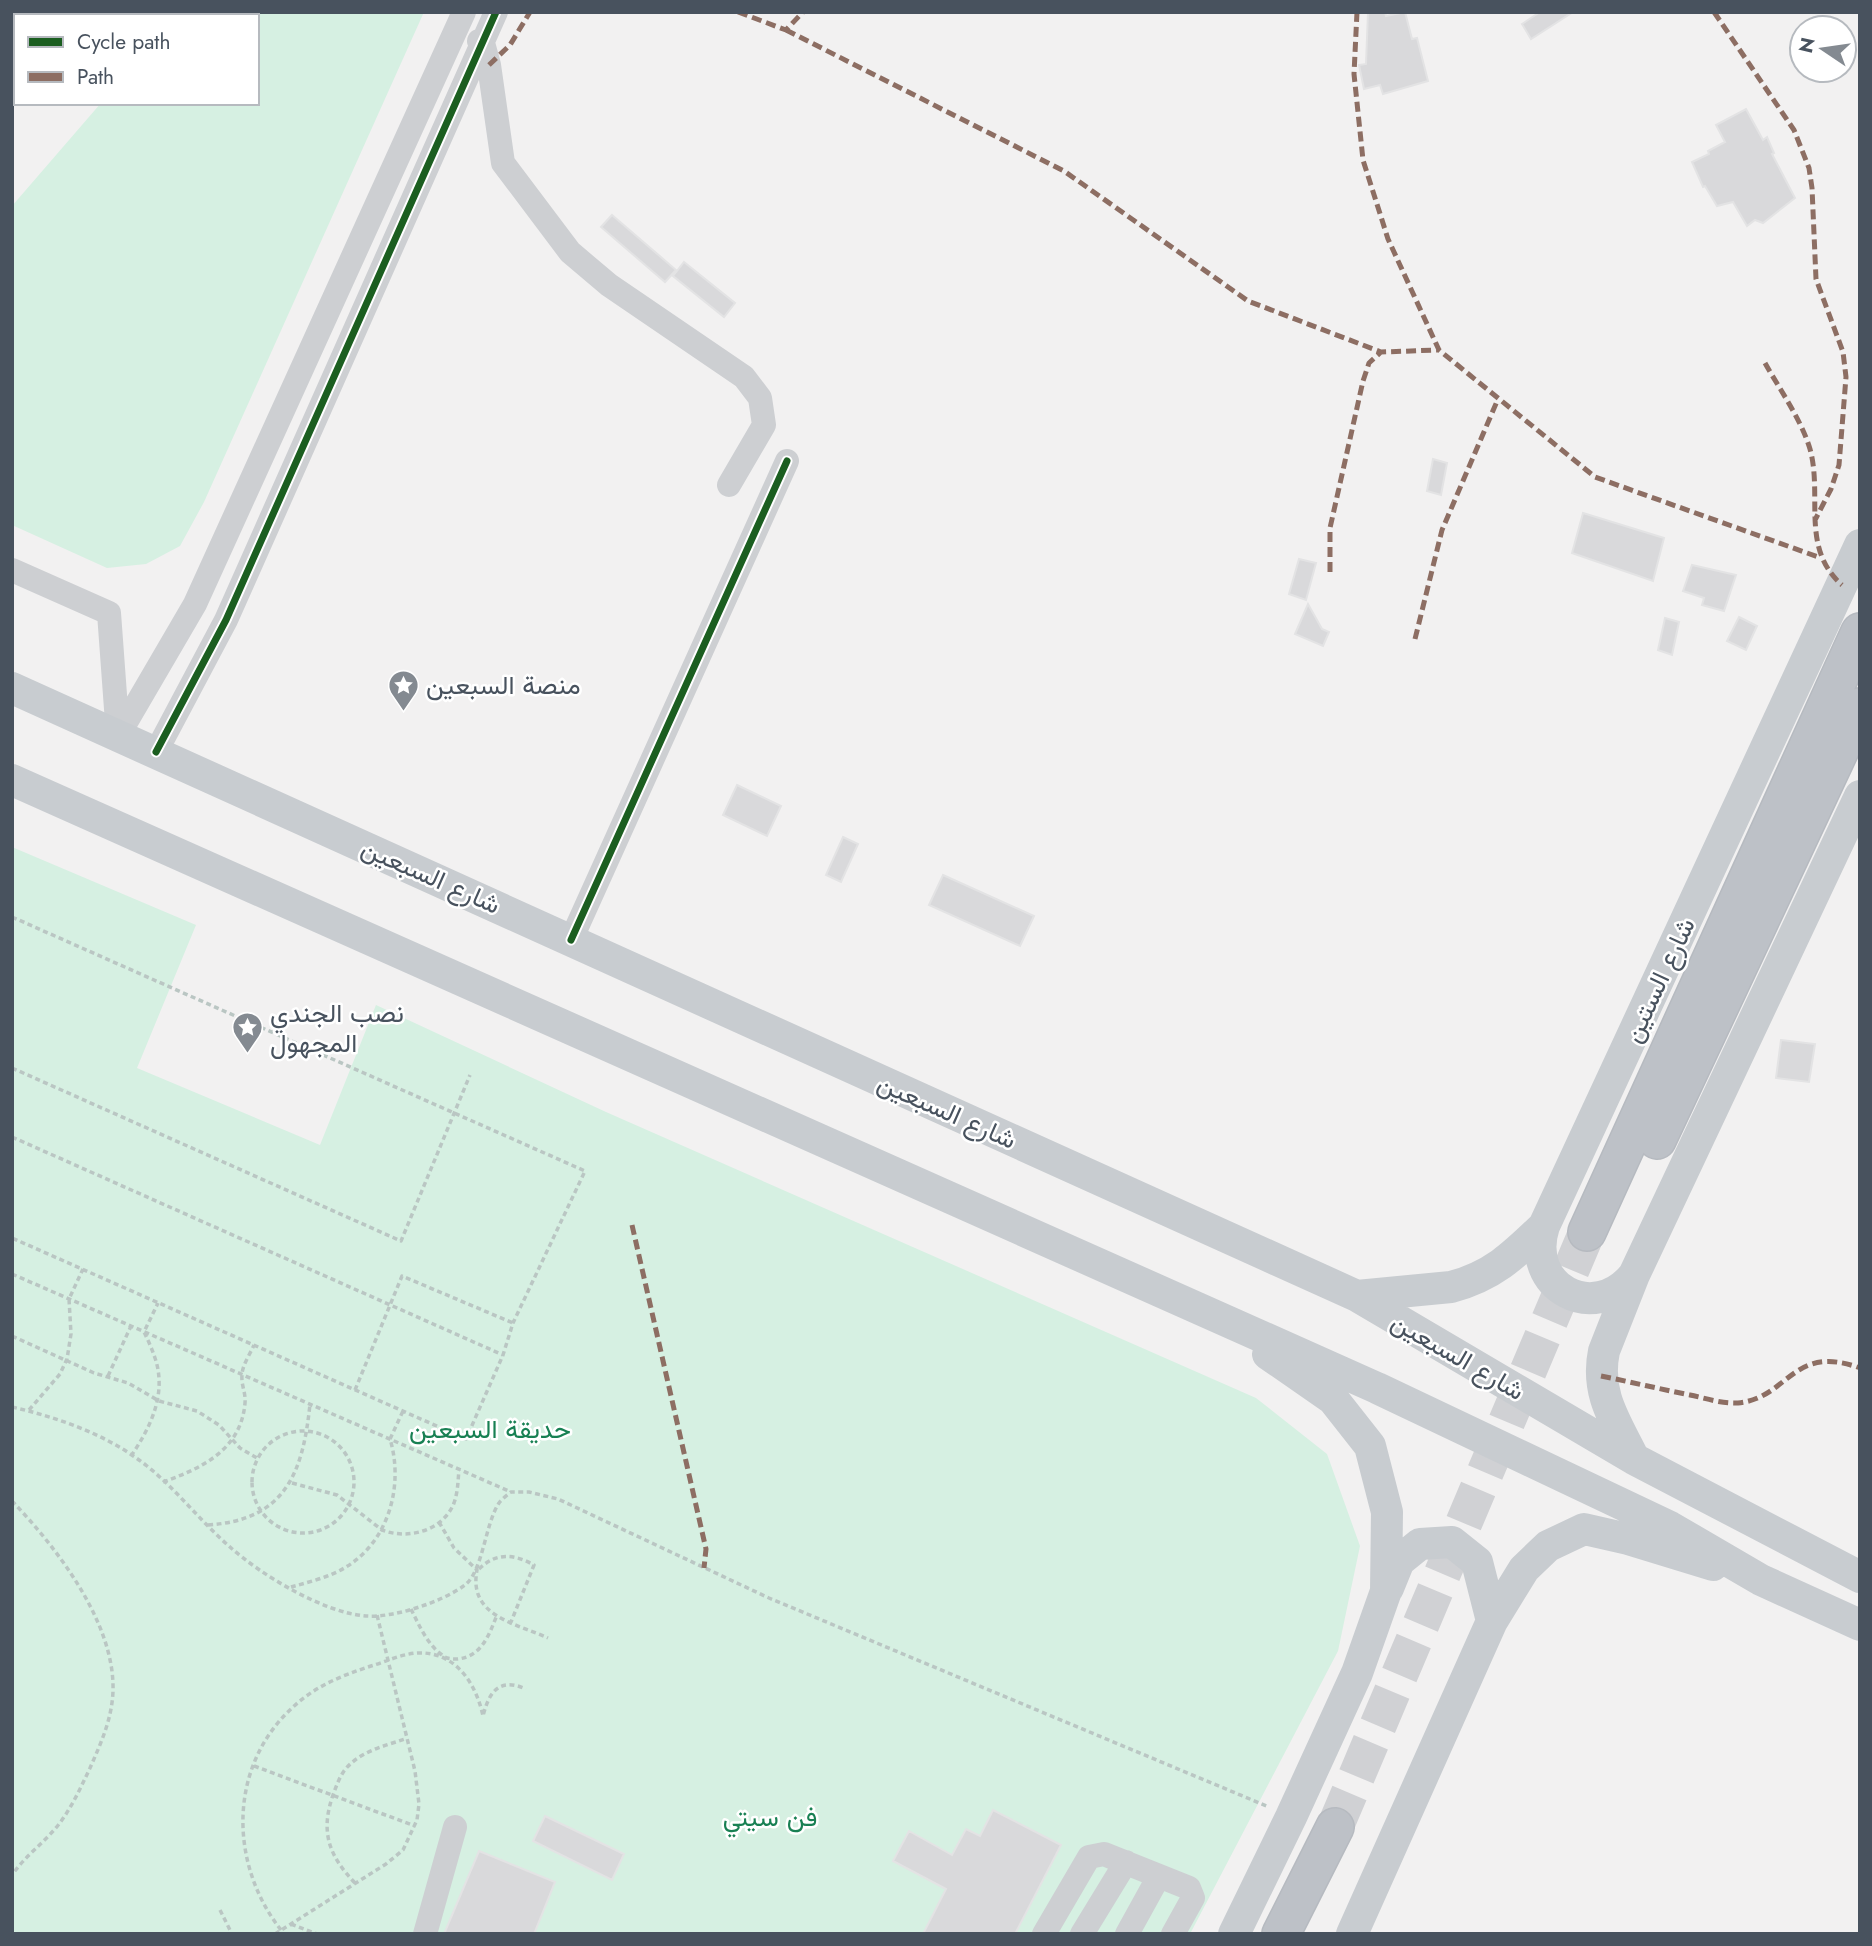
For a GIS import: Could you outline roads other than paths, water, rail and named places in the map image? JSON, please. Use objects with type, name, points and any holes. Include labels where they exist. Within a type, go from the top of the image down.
[{"type":"highway","name":"شارع الستين","points":[[1860,632],[1598,1237],[1860,707]]},
{"type":"highway","points":[[1281,1934],[1346,1830],[1306,1934]]},
{"type":"main road","name":"شارع الستين","points":[[1357,1296],[1451,1287],[1473,1280],[1507,1261],[1544,1226],[1860,545]]},
{"type":"main road","name":"شارع السبعين","points":[[12,688],[1357,1296],[1634,1459],[1860,1577]]},
{"type":"main road","points":[[12,780],[1377,1388],[1670,1527],[1761,1580],[1860,1625]]},
{"type":"main road","points":[[1634,1459],[1606,1402],[1601,1376],[1604,1351],[1634,1275],[1860,796]]},
{"type":"main road","points":[[1544,1226],[1540,1238],[1542,1264],[1548,1275],[1566,1293],[1578,1297],[1604,1297],[1626,1285],[1634,1275]]},
{"type":"main road","points":[[1204,1310],[1333,1399],[1370,1446],[1387,1512],[1386,1591]]},
{"type":"main road","points":[[1352,1934],[1492,1621],[1524,1569],[1548,1546],[1584,1529],[1628,1539],[1761,1580]]},
{"type":"main road","points":[[1234,1934],[1357,1673],[1399,1561],[1420,1544],[1452,1542],[1477,1562],[1492,1621]]},
{"type":"street","points":[[156,752],[226,620],[496,12]]},
{"type":"street","points":[[118,736],[195,604],[460,21],[483,43],[489,65],[503,163],[562,242],[609,285],[744,377],[760,398],[764,425],[729,485]]},
{"type":"street","points":[[571,940],[787,461]]},
{"type":"street","points":[[12,570],[109,612],[118,736]]},
{"type":"street","points":[[425,1934],[455,1827]]},
{"type":"street","points":[[1044,1934],[1089,1857],[1104,1854],[1189,1888],[1193,1898],[1173,1934]]},
{"type":"street","points":[[1082,1934],[1126,1863]]},
{"type":"street","points":[[1127,1934],[1159,1876]]},
{"type":"tunnel","points":[[1335,1827],[1587,1232]]},
{"type":"place","name":"منصة السبعين","points":[[403,712]]},
{"type":"place","name":"نصب الجندي المجهول","points":[[247,1055]]},
{"type":"park label","name":"حديقة السبعين","points":[[490,1429]]},
{"type":"park label","name":"فن سيتي","points":[[770,1817]]}]
